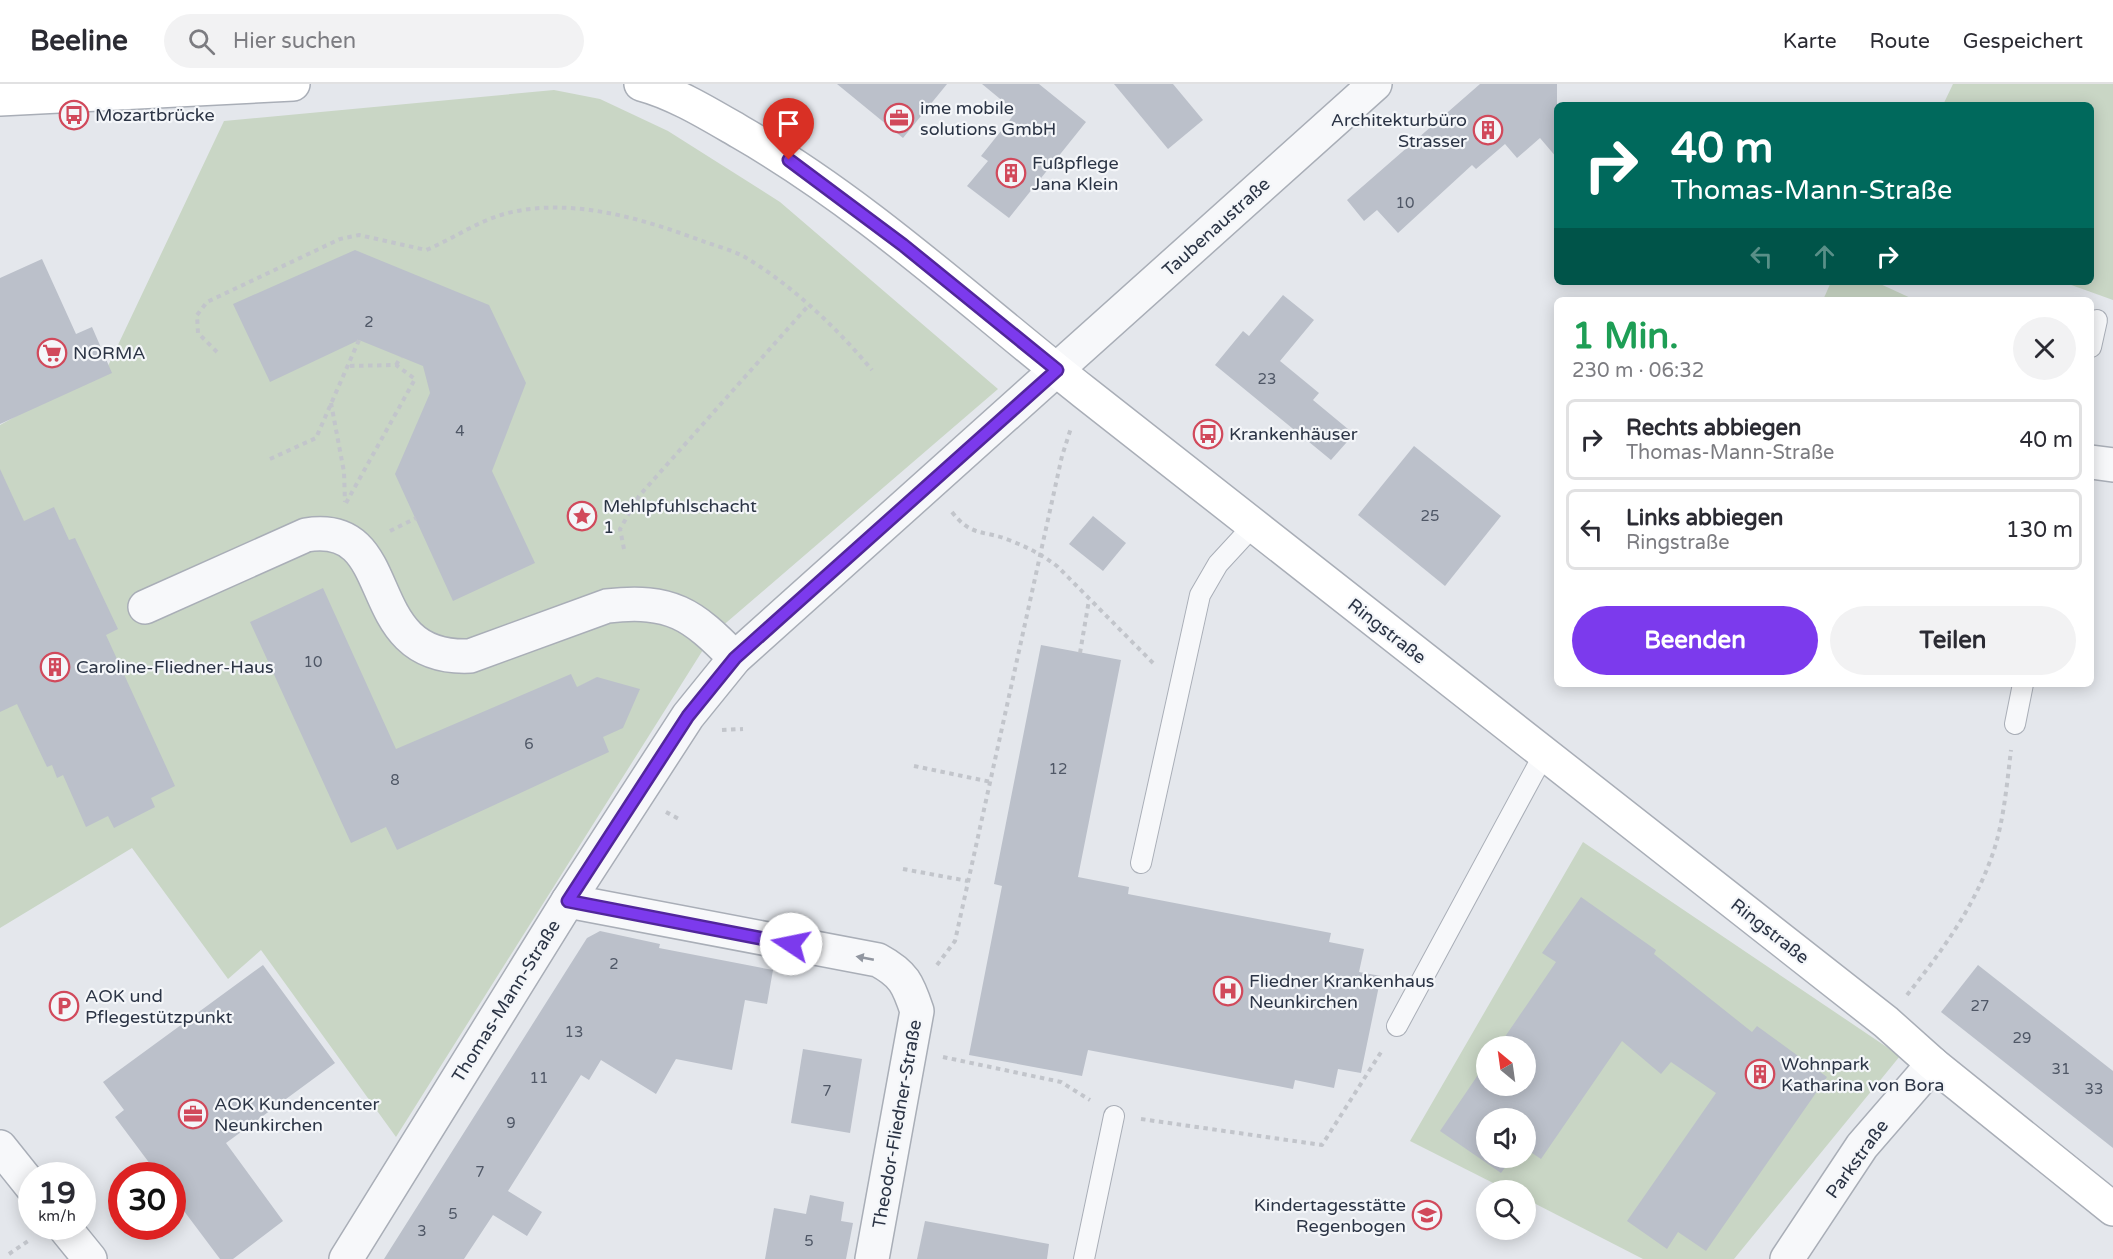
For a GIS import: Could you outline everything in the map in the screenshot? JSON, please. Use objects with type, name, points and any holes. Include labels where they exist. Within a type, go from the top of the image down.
[{"type":"street","points":[[0,99],[293,84]]},
{"type":"street","name":"Ringstraße","points":[[641,84],[654,87],[716,118],[789,160],[903,245],[1083,392],[1886,1022],[1933,1064],[2113,1209]]},
{"type":"street","name":"Taubenaustraße","points":[[1057,370],[1375,84]]},
{"type":"street","name":"Thomas-Mann-Straße","points":[[346,1259],[568,901],[688,716],[735,658],[1057,370]]},
{"type":"street","points":[[2094,462],[2113,465]]},
{"type":"street","points":[[145,607],[337,520],[347,539],[370,565],[399,628],[412,642],[435,653],[450,657],[470,656],[607,606],[630,603],[663,606],[689,615],[735,658]]},
{"type":"street","points":[[568,901],[878,960],[899,971],[910,989]]},
{"type":"street","name":"Theodor-Fliedner-Straße","points":[[872,1259],[917,1011],[910,989]]},
{"type":"street","name":"Parkstraße","points":[[1788,1259],[1862,1146],[1933,1064]]},
{"type":"street","points":[[0,1148],[18,1170]]},
{"type":"street","points":[[75,1240],[90,1259]]},
{"type":"lane","points":[[2094,334],[2097,320]]},
{"type":"lane","points":[[1141,863],[1200,595],[1218,564],[1253,526]]},
{"type":"lane","points":[[2015,724],[2022,687]]},
{"type":"lane","points":[[1397,1026],[1544,754]]},
{"type":"lane","points":[[1084,1259],[1114,1116]]},
{"type":"path","points":[[217,352],[198,333],[197,315],[207,302],[340,239],[359,235],[426,250],[473,225],[506,213],[545,208],[592,210],[667,228],[742,255],[787,286],[857,352],[872,370]]},
{"type":"path","points":[[624,549],[620,529],[639,496],[808,306]]},
{"type":"path","points":[[270,459],[316,438],[359,340]]},
{"type":"path","points":[[396,365],[401,357]]},
{"type":"path","points":[[337,520],[415,379],[396,365],[346,366]]},
{"type":"path","points":[[910,989],[930,975],[955,940],[1062,456],[1083,392]]},
{"type":"path","points":[[331,403],[344,472],[337,520]]},
{"type":"path","points":[[969,531],[1006,538],[1042,554],[1058,567],[1178,687]]},
{"type":"path","points":[[1080,653],[1089,600]]},
{"type":"path","points":[[1886,1022],[1942,951],[1980,887],[1995,848],[2015,724]]},
{"type":"path","points":[[914,766],[991,782]]},
{"type":"path","points":[[903,869],[968,881]]},
{"type":"path","points":[[910,1050],[1062,1082],[1114,1116],[1322,1144],[1397,1026]]},
{"type":"path","points":[[9,1254],[25,1243]]},
{"type":"green space","points":[[1953,84],[2113,84],[2113,300],[2071,285],[2094,285],[2094,102],[1944,102]]},
{"type":"green space","points":[[554,90],[600,99],[668,131],[780,202],[998,389],[713,634],[396,1137],[261,950],[228,979],[132,848],[0,928],[0,425],[108,366],[224,121]]},
{"type":"green space","points":[[1830,285],[1882,285],[1908,297],[1824,297]]},
{"type":"green space","points":[[1583,842],[1900,1056],[1734,1259],[1643,1259],[1536,1204],[1536,1180],[1487,1180],[1410,1141]]},
{"type":"building","name":"ime mobile solutions GmbH","points":[[837,84],[947,84],[903,138]]},
{"type":"building","points":[[982,84],[1039,84],[1086,122],[1009,218],[967,186],[988,161],[981,156],[1016,112]]},
{"type":"building","points":[[1114,84],[1173,84],[1203,120],[1168,149]]},
{"type":"building","points":[[1480,84],[1557,84],[1557,102],[1554,102],[1554,154],[1540,138],[1517,158],[1505,144],[1476,169],[1472,165],[1398,233],[1377,210],[1364,221],[1347,200]]},
{"type":"building","points":[[355,250],[489,305],[526,383],[492,471],[535,563],[453,601],[395,474],[430,393],[423,366],[359,340],[270,382],[233,304]]},
{"type":"building","name":"NORMA","points":[[42,259],[76,334],[92,327],[112,373],[0,424],[0,278]]},
{"type":"building","points":[[1283,295],[1314,320],[1280,361],[1319,393],[1313,400],[1354,434],[1331,460],[1215,365],[1243,331],[1249,336]]},
{"type":"building","points":[[1414,446],[1501,516],[1445,586],[1358,515]]},
{"type":"building","name":"Caroline-Fliedner-Haus","points":[[0,469],[24,521],[54,507],[69,540],[75,538],[118,629],[106,635],[175,786],[151,798],[155,807],[114,828],[108,816],[86,827],[63,775],[57,778],[52,765],[47,767],[17,704],[0,712]]},
{"type":"building","points":[[1093,516],[1126,543],[1103,571],[1069,544]]},
{"type":"building","points":[[323,588],[396,749],[571,674],[577,687],[597,677],[640,689],[623,728],[603,737],[609,752],[397,850],[386,827],[351,843],[250,622]]},
{"type":"building","points":[[1041,645],[1121,660],[1078,877],[1129,887],[1128,894],[1331,933],[1329,942],[1364,949],[1359,972],[1381,976],[1361,1073],[1338,1069],[1334,1088],[1295,1080],[1293,1089],[1088,1050],[1082,1076],[969,1055],[1002,886],[994,884]]},
{"type":"building","name":"Wohnpark Katharina von Bora","points":[[1581,897],[1656,950],[1654,954],[1752,1032],[1757,1026],[1827,1077],[1706,1251],[1678,1232],[1667,1249],[1627,1221],[1716,1093],[1671,1062],[1661,1074],[1622,1041],[1541,1159],[1536,1156],[1536,1108],[1476,1108],[1476,1156],[1440,1131],[1476,1078],[1476,1096],[1536,1096],[1536,1036],[1506,1036],[1556,962],[1542,953]]},
{"type":"building","points":[[600,931],[660,944],[659,948],[773,970],[767,1004],[745,1000],[732,1070],[676,1059],[656,1094],[601,1060],[589,1080],[581,1075],[508,1191],[542,1212],[527,1236],[493,1215],[464,1259],[384,1259],[587,938]]},
{"type":"building","name":"AOK Kundencenter Neunkirchen","points":[[263,965],[335,1063],[226,1143],[283,1221],[233,1259],[220,1259],[186,1214],[186,1162],[149,1162],[115,1117],[124,1110],[103,1082]]},
{"type":"building","points":[[1978,965],[2113,1071],[2113,1148],[1941,1012]]},
{"type":"building","points":[[803,1049],[862,1059],[850,1133],[791,1123]]},
{"type":"building","name":"Wohnpark Katharina von Bora","points":[[1494,1168],[1505,1168],[1501,1173]]},
{"type":"building","points":[[810,1195],[844,1202],[841,1221],[853,1223],[846,1259],[765,1259],[774,1208],[806,1214]]},
{"type":"building","points":[[925,1221],[1049,1244],[1047,1259],[917,1259]]},
{"type":"place","name":"Mozartbrücke","points":[[74,115]]},
{"type":"place","name":"ime mobile solutions GmbH","points":[[899,118]]},
{"type":"place","name":"Architekturbüro Strasser","points":[[1488,130]]},
{"type":"place","name":"Fußpflege Jana Klein","points":[[1011,173]]},
{"type":"place","name":"NORMA","points":[[52,353]]},
{"type":"place","name":"Krankenhäuser","points":[[1208,434]]},
{"type":"place","name":"Mehlpfuhlschacht 1","points":[[582,516]]},
{"type":"place","name":"Caroline-Fliedner-Haus","points":[[55,667]]},
{"type":"place","name":"Fliedner Krankenhaus Neunkirchen","points":[[1228,991]]},
{"type":"place","name":"AOK und Pflegestützpunkt","points":[[64,1006]]},
{"type":"place","name":"Wohnpark Katharina von Bora","points":[[1760,1074]]},
{"type":"place","name":"AOK Kundencenter Neunkirchen","points":[[193,1114]]},
{"type":"place","name":"Kindertagesstätte Regenbogen","points":[[1427,1215]]},
{"type":"route","points":[[789,160],[903,245],[1057,370],[735,658],[688,716],[568,901],[791,944]]}]
